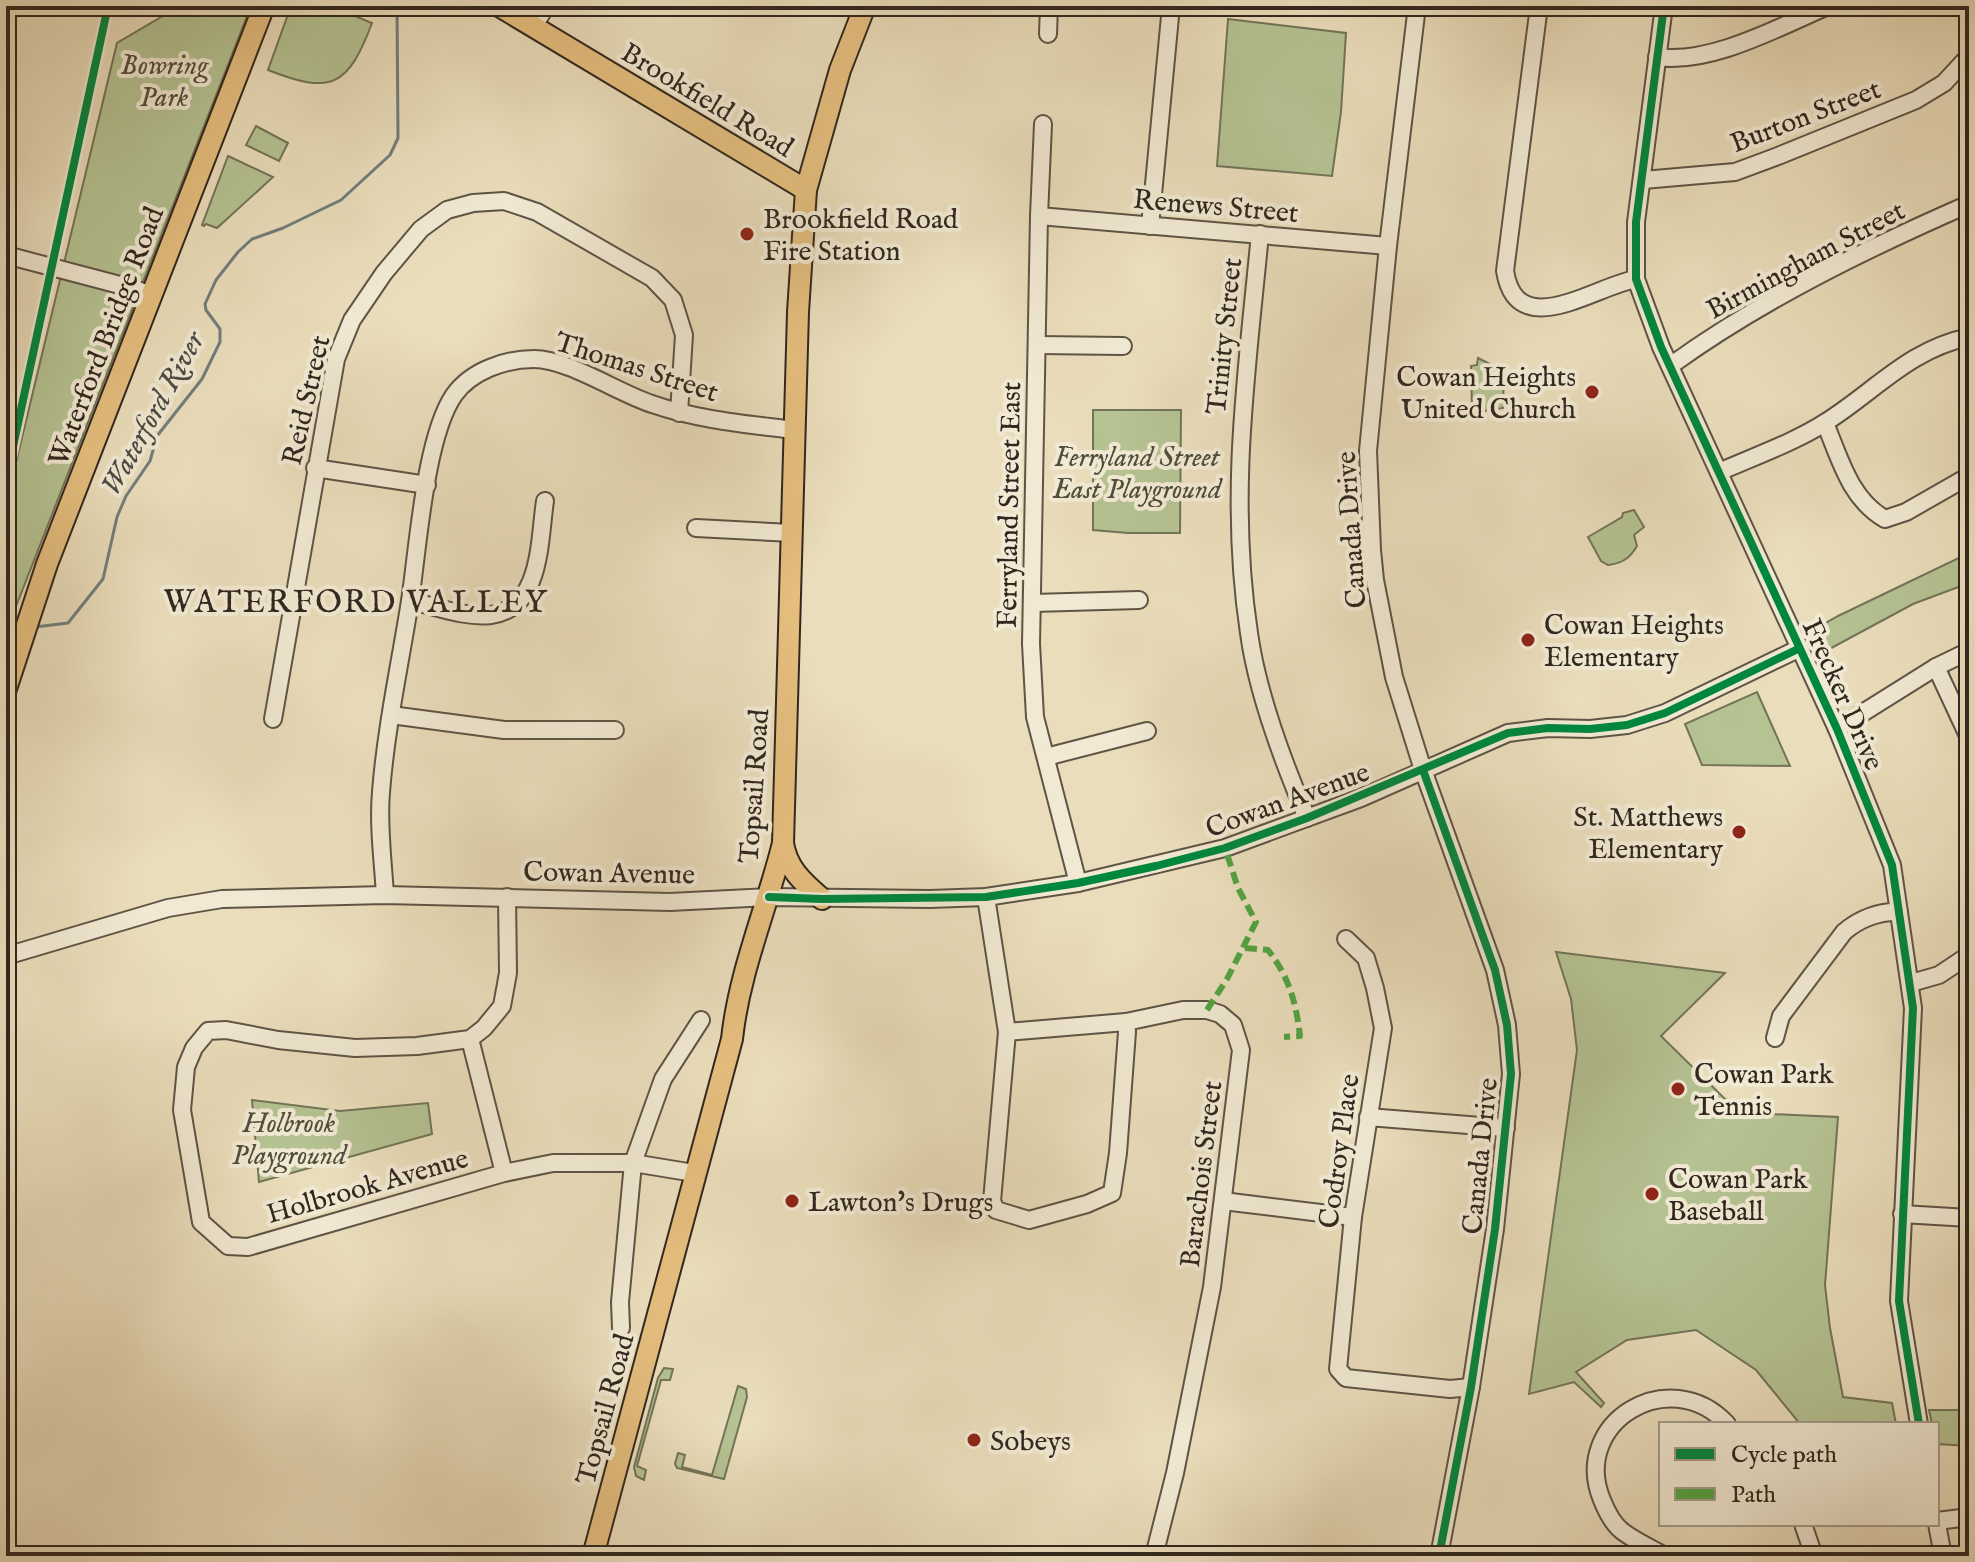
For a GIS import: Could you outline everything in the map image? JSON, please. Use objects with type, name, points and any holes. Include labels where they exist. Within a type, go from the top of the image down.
[{"type":"main road","name":"Waterford Bridge Road","points":[[6,689],[47,564],[264,6]]},
{"type":"main road","name":"Brookfield Road","points":[[499,6],[806,190]]},
{"type":"main road","name":"Topsail Road","points":[[593,1556],[732,1039],[736,1003],[783,843],[798,312],[806,190],[840,70],[865,6]]},
{"type":"main road","points":[[783,843],[789,865],[822,899]]},
{"type":"street","points":[[6,20],[10,6]]},
{"type":"street","points":[[533,28],[546,6]]},
{"type":"street","points":[[1048,34],[1049,6]]},
{"type":"street","points":[[1150,226],[1171,6]]},
{"type":"street","name":"Canada Drive","points":[[1417,6],[1388,246],[1368,451],[1375,580],[1388,653],[1423,770],[1495,970],[1507,1025],[1511,1074],[1495,1229],[1471,1387],[1439,1556]]},
{"type":"street","points":[[1539,6],[1505,271],[1508,287],[1516,299],[1532,307],[1558,307],[1619,282],[1636,279]]},
{"type":"street","name":"Frecker Drive","points":[[1664,6],[1636,222],[1636,279],[1670,366],[1837,729],[1892,865],[1911,983],[1913,1037],[1899,1301],[1919,1422]]},
{"type":"street","points":[[1657,57],[1690,59],[1828,6]]},
{"type":"street","name":"Burton Street","points":[[1643,180],[1735,172],[1778,156],[1916,100],[1944,83],[1969,56]]},
{"type":"street","name":"Ferryland Street East","points":[[1043,124],[1031,644],[1035,717],[1078,883]]},
{"type":"street","name":"Reid Street","points":[[273,719],[336,359],[352,320],[384,273],[421,229],[447,210],[473,203],[504,201],[537,212],[652,278],[673,300],[684,335],[679,413]]},
{"type":"street","name":"Birmingham Street","points":[[1670,366],[1823,273],[1875,245],[1969,204]]},
{"type":"street","name":"Renews Street","points":[[1039,216],[1388,246]]},
{"type":"street","name":"Trinity Street","points":[[1260,234],[1242,398],[1239,543],[1249,636],[1272,726],[1307,818]]},
{"type":"street","points":[[6,255],[151,295]]},
{"type":"street","points":[[1719,472],[1825,423],[1913,359],[1944,342],[1969,337]]},
{"type":"street","points":[[1037,345],[1123,346]]},
{"type":"street","name":"Thomas Street","points":[[385,895],[380,795],[391,715],[427,485],[442,417],[455,394],[471,377],[491,367],[535,359],[562,365],[623,393],[679,413],[721,422],[794,430]]},
{"type":"street","points":[[1825,423],[1857,496],[1870,510],[1885,519],[1906,512],[1969,476]]},
{"type":"street","points":[[315,468],[427,485]]},
{"type":"street","points":[[410,601],[468,613],[489,615],[508,611],[525,596],[533,577],[545,501]]},
{"type":"street","points":[[696,528],[792,533]]},
{"type":"street","points":[[1033,603],[1139,600]]},
{"type":"street","name":"Cowan Avenue","points":[[6,956],[168,908],[222,899],[385,895],[670,902],[769,897],[986,897],[1078,883],[1225,848],[1307,818],[1508,733],[1548,728],[1590,729],[1665,713],[1798,649]]},
{"type":"street","points":[[1837,729],[1936,667],[1969,651]]},
{"type":"street","points":[[1936,667],[1969,738]]},
{"type":"street","points":[[391,715],[504,730],[615,730]]},
{"type":"street","points":[[1046,757],[1147,731]]},
{"type":"street","points":[[504,1173],[470,1039],[502,1006],[508,973],[507,897]]},
{"type":"street","points":[[986,897],[1007,1032],[992,1201],[996,1210],[1029,1220],[1087,1204],[1112,1193],[1118,1153],[1126,1022]]},
{"type":"street","points":[[1775,1038],[1781,1016],[1844,932],[1856,922],[1889,911],[1899,912]]},
{"type":"street","name":"Codroy Place","points":[[1346,939],[1366,958],[1383,1028],[1353,1217],[1338,1369],[1346,1378],[1450,1389],[1471,1387]]},
{"type":"street","points":[[1911,983],[1939,975],[1969,955]]},
{"type":"street","name":"Barachois Street","points":[[1007,1032],[1126,1022],[1183,1010],[1207,1010],[1220,1014],[1233,1025],[1241,1050],[1209,1302],[1175,1473],[1154,1556]]},
{"type":"street","points":[[621,1328],[620,1302],[633,1163],[663,1079],[701,1020]]},
{"type":"street","name":"Holbrook Avenue","points":[[470,1039],[417,1046],[355,1048],[278,1040],[226,1030],[208,1031],[194,1048],[186,1067],[182,1110],[201,1222],[228,1246],[248,1247],[504,1173],[553,1163],[633,1163],[694,1173]]},
{"type":"street","points":[[1368,1117],[1506,1128]]},
{"type":"street","points":[[1223,1201],[1353,1217]]},
{"type":"street","points":[[1902,1214],[1969,1218]]},
{"type":"street","points":[[1665,1556],[1621,1530],[1605,1509],[1597,1488],[1594,1464],[1601,1445],[1617,1419],[1661,1398],[1683,1397],[1706,1405],[1725,1422]]},
{"type":"street","points":[[1939,1522],[1969,1517]]},
{"type":"street","points":[[1804,1526],[1814,1556]]},
{"type":"street","points":[[1938,1526],[1943,1556]]},
{"type":"green space","name":"Bowring Park","points":[[180,6],[251,6],[6,632],[6,504],[117,43]]},
{"type":"green space","points":[[291,6],[331,6],[372,23],[354,61],[335,80],[307,82],[268,70]]},
{"type":"green space","points":[[1228,19],[1346,33],[1341,112],[1332,176],[1217,166]]},
{"type":"green space","points":[[256,126],[288,143],[279,161],[246,145]]},
{"type":"green space","points":[[228,156],[273,177],[217,228],[204,226],[202,225]]},
{"type":"green space","points":[[1478,358],[1504,371],[1503,408],[1472,413],[1471,366],[1477,365]]},
{"type":"green space","name":"Ferryland Street East Playground","points":[[1093,410],[1181,410],[1180,533],[1093,530]]},
{"type":"green space","points":[[1634,510],[1644,527],[1634,535],[1637,546],[1626,559],[1608,565],[1601,561],[1588,537],[1622,517],[1623,513]]},
{"type":"green space","points":[[1969,553],[1969,583],[1913,604],[1822,653],[1812,631]]},
{"type":"green space","points":[[1757,692],[1790,766],[1702,765],[1685,724]]},
{"type":"green space","points":[[1556,952],[1725,973],[1661,1036],[1724,1098],[1747,1113],[1838,1117],[1825,1285],[1843,1397],[1892,1403],[1896,1422],[1798,1422],[1756,1370],[1696,1330],[1627,1340],[1576,1372],[1604,1403],[1601,1407],[1574,1382],[1529,1394],[1577,1050],[1571,999]]},
{"type":"green space","name":"Holbrook Playground","points":[[252,1100],[340,1111],[428,1103],[432,1134],[259,1182]]},
{"type":"green space","points":[[664,1368],[673,1369],[670,1380],[661,1380],[637,1466],[646,1470],[644,1480],[636,1476],[634,1467],[658,1378]]},
{"type":"green space","points":[[738,1386],[746,1389],[747,1397],[724,1479],[677,1468],[678,1453],[685,1455],[682,1467],[712,1475]]},
{"type":"green space","points":[[1929,1410],[1969,1410],[1969,1446],[1939,1444],[1939,1422],[1932,1422]]},
{"type":"waterway","name":"Waterford River","points":[[35,627],[68,623],[103,579],[117,517],[126,496],[150,461],[157,436],[202,379],[220,342],[220,329],[205,304],[216,280],[252,239],[341,200],[390,155],[398,138],[397,6]]},
{"type":"marked path","points":[[1207,1010],[1256,922],[1238,888],[1225,848]]},
{"type":"marked path","points":[[1245,948],[1268,950],[1286,980],[1294,1001],[1300,1036],[1284,1037]]},
{"type":"cycle path","points":[[6,479],[108,6]]},
{"type":"cycle path","points":[[1664,6],[1636,222],[1636,279],[1661,347],[1837,729],[1892,865],[1913,1008],[1899,1301],[1919,1422]]},
{"type":"cycle path","points":[[769,897],[986,897],[1078,883],[1156,866],[1225,848],[1307,818],[1508,733],[1627,725],[1665,713],[1798,649]]},
{"type":"cycle path","points":[[1423,770],[1495,970],[1507,1025],[1511,1074],[1495,1229],[1471,1387],[1439,1556]]},
{"type":"place","name":"Brookfield Road Fire Station","points":[[747,234]]},
{"type":"place","name":"Cowan Heights United Church","points":[[1592,392]]},
{"type":"place","name":"Cowan Heights Elementary","points":[[1528,640]]},
{"type":"place","name":"St. Matthews Elementary","points":[[1739,832]]},
{"type":"place","name":"Cowan Park Tennis","points":[[1678,1089]]},
{"type":"place","name":"Cowan Park Baseball","points":[[1652,1194]]},
{"type":"place","name":"Lawton's Drugs","points":[[792,1201]]},
{"type":"place","name":"Sobeys","points":[[974,1440]]},
{"type":"district","name":"WATERFORD VALLEY","points":[[356,601]]}]
